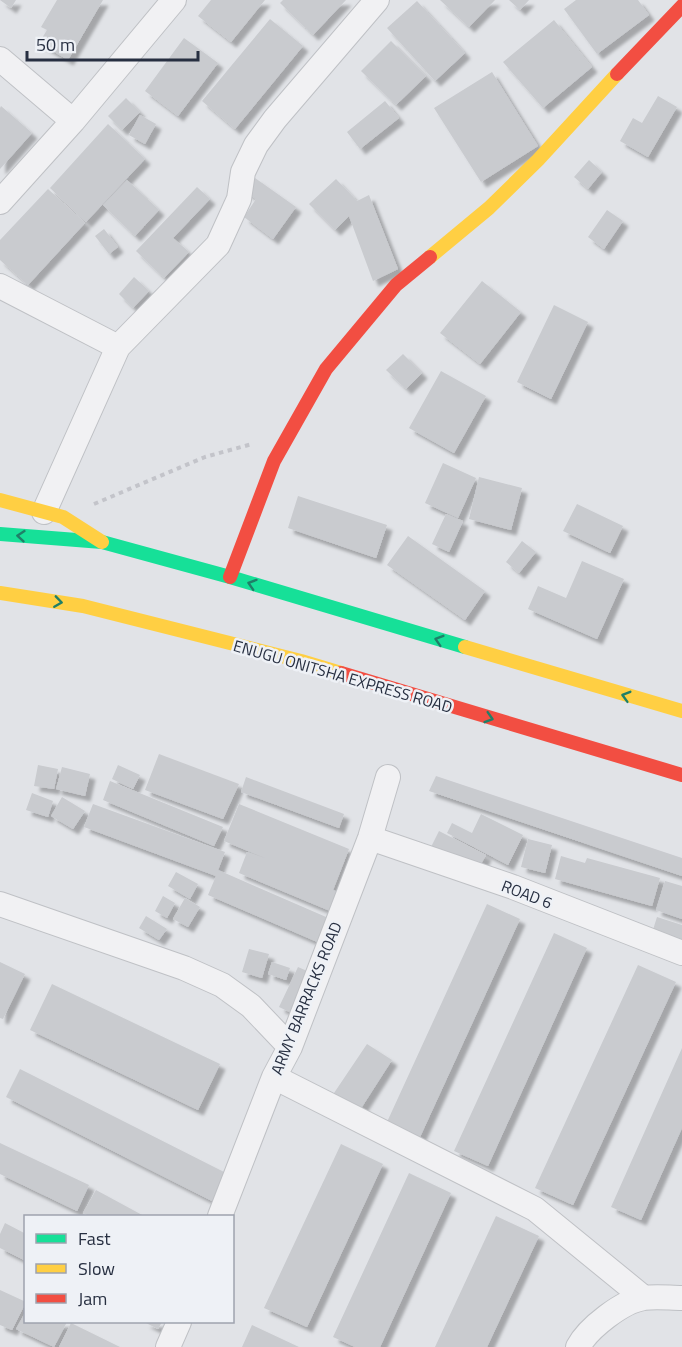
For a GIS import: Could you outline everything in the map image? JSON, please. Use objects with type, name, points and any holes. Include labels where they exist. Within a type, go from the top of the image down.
[{"type":"main road","points":[[230,577],[274,461],[326,369],[396,285],[489,208],[538,160],[682,6]]},
{"type":"main road","points":[[0,500],[53,515],[102,542]]},
{"type":"main road","points":[[0,534],[102,542],[230,577],[682,711]]},
{"type":"main road","name":"ENUGU ONITSHA EXPRESS ROAD","points":[[0,593],[83,606],[301,661],[682,775]]},
{"type":"street","points":[[0,201],[73,122],[174,0]]},
{"type":"street","points":[[53,515],[118,347],[218,245],[239,199],[243,172],[256,145],[275,119],[377,0]]},
{"type":"street","points":[[0,58],[73,122]]},
{"type":"street","points":[[0,286],[118,347]]},
{"type":"street","name":"ARMY BARRACKS ROAD","points":[[220,1215],[274,1077],[290,1047],[370,838],[388,777]]},
{"type":"street","name":"ROAD 6","points":[[370,838],[513,887],[682,953]]},
{"type":"street","points":[[0,904],[184,968],[222,985],[251,1006],[290,1047]]},
{"type":"street","points":[[274,1077],[535,1209],[644,1298]]},
{"type":"street","points":[[578,1347],[582,1339],[609,1314],[644,1298],[682,1298]]},
{"type":"street","points":[[168,1347],[179,1323]]},
{"type":"path","points":[[53,515],[205,457],[290,434]]},
{"type":"building","points":[[0,0],[16,0],[11,8]]},
{"type":"building","points":[[57,0],[103,0],[68,60],[39,43],[47,30],[41,27]]},
{"type":"building","points":[[211,0],[265,0],[231,42],[198,16]]},
{"type":"building","points":[[283,0],[346,0],[313,35],[280,3]]},
{"type":"building","points":[[440,0],[495,0],[469,27]]},
{"type":"building","points":[[509,0],[529,0],[520,10]]},
{"type":"building","points":[[576,0],[638,0],[649,15],[597,54],[564,9]]},
{"type":"building","points":[[417,1],[465,53],[435,81],[387,28]]},
{"type":"building","points":[[270,19],[303,46],[235,129],[202,101]]},
{"type":"building","points":[[554,20],[592,67],[543,108],[503,62]]},
{"type":"building","points":[[184,38],[218,63],[178,116],[145,91]]},
{"type":"building","points":[[391,41],[426,76],[396,105],[361,71]]},
{"type":"building","points":[[492,72],[538,146],[481,182],[434,108]]},
{"type":"building","points":[[658,96],[677,107],[648,157],[620,141],[633,118],[642,123]]},
{"type":"building","points":[[126,98],[140,112],[122,130],[108,116]]},
{"type":"building","points":[[385,101],[399,118],[360,149],[347,132]]},
{"type":"building","points":[[1,106],[32,133],[0,169],[0,108]]},
{"type":"building","points":[[140,115],[156,124],[145,144],[129,135]]},
{"type":"building","points":[[108,124],[145,159],[86,222],[50,188]]},
{"type":"building","points":[[589,160],[602,172],[588,189],[574,177]]},
{"type":"building","points":[[255,178],[296,207],[273,239],[244,217],[256,199],[245,191]]},
{"type":"building","points":[[336,179],[357,201],[369,195],[398,269],[373,281],[349,216],[335,230],[309,204]]},
{"type":"building","points":[[127,180],[159,210],[135,236],[103,205]]},
{"type":"building","points":[[197,187],[210,199],[173,238],[189,252],[164,278],[136,251]]},
{"type":"building","points":[[48,189],[85,223],[28,285],[0,260],[0,240]]},
{"type":"building","points":[[607,210],[623,221],[604,249],[588,237]]},
{"type":"building","points":[[104,229],[118,247],[109,254],[95,236]]},
{"type":"building","points":[[134,277],[149,291],[133,308],[119,294]]},
{"type":"building","points":[[482,281],[521,312],[480,364],[440,333]]},
{"type":"building","points":[[554,305],[588,322],[551,399],[517,382]]},
{"type":"building","points":[[403,354],[422,373],[406,389],[386,370]]},
{"type":"building","points":[[441,371],[486,396],[454,453],[409,428]]},
{"type":"building","points":[[443,463],[476,478],[458,518],[425,503]]},
{"type":"building","points":[[479,477],[522,488],[511,530],[469,519]]},
{"type":"building","points":[[298,496],[387,525],[376,558],[288,528]]},
{"type":"building","points":[[577,504],[623,526],[610,553],[563,531]]},
{"type":"building","points":[[446,514],[463,521],[449,552],[432,544]]},
{"type":"building","points":[[408,536],[485,591],[465,620],[387,565]]},
{"type":"building","points":[[522,541],[536,552],[519,573],[506,562]]},
{"type":"building","points":[[582,561],[624,579],[597,639],[528,609],[538,586],[566,598]]},
{"type":"building","points":[[159,754],[239,784],[223,819],[145,790]]},
{"type":"building","points":[[38,765],[58,769],[54,789],[34,786]]},
{"type":"building","points":[[118,765],[140,775],[133,789],[112,779]]},
{"type":"building","points":[[62,767],[90,774],[85,796],[56,789]]},
{"type":"building","points":[[436,776],[682,858],[682,876],[429,791]]},
{"type":"building","points":[[246,777],[344,814],[339,828],[241,792]]},
{"type":"building","points":[[110,781],[223,827],[214,846],[103,800]]},
{"type":"building","points":[[32,793],[53,801],[48,817],[26,810]]},
{"type":"building","points":[[62,797],[85,811],[73,829],[51,816]]},
{"type":"building","points":[[93,804],[225,852],[218,870],[333,920],[322,944],[208,895],[216,876],[84,827]]},
{"type":"building","points":[[239,804],[349,849],[333,890],[343,894],[335,913],[239,873],[247,852],[265,858],[224,841]]},
{"type":"building","points":[[481,814],[523,835],[508,865],[447,833],[452,823],[472,833]]},
{"type":"building","points":[[439,831],[486,855],[476,873],[430,849]]},
{"type":"building","points":[[528,839],[552,845],[545,873],[521,867]]},
{"type":"building","points":[[561,856],[585,863],[587,858],[660,878],[652,906],[555,879]]},
{"type":"building","points":[[176,872],[198,884],[190,899],[168,886]]},
{"type":"building","points":[[665,881],[682,886],[682,919],[656,910]]},
{"type":"building","points":[[163,896],[175,903],[167,918],[155,911]]},
{"type":"building","points":[[185,898],[200,907],[188,927],[173,919]]},
{"type":"building","points":[[487,904],[520,919],[420,1137],[387,1122]]},
{"type":"building","points":[[146,916],[167,929],[159,940],[139,928]]},
{"type":"building","points":[[657,917],[682,925],[682,942],[652,933]]},
{"type":"building","points":[[554,933],[587,948],[488,1166],[454,1151]]},
{"type":"building","points":[[249,949],[269,954],[262,978],[242,972]]},
{"type":"building","points":[[0,962],[25,974],[3,1019],[0,1018]]},
{"type":"building","points":[[272,962],[290,968],[286,980],[268,974]]},
{"type":"building","points":[[638,965],[676,982],[573,1205],[535,1188]]},
{"type":"building","points":[[298,967],[314,974],[296,1015],[279,1007]]},
{"type":"building","points":[[52,984],[220,1064],[198,1110],[30,1030]]},
{"type":"building","points":[[367,1044],[392,1060],[358,1113],[332,1096]]},
{"type":"building","points":[[682,1048],[682,1128],[641,1220],[611,1207]]},
{"type":"building","points":[[20,1069],[226,1173],[212,1201],[6,1097]]},
{"type":"building","points":[[0,1143],[89,1185],[77,1211],[0,1174]]},
{"type":"building","points":[[341,1144],[383,1164],[307,1327],[264,1308]]},
{"type":"building","points":[[409,1173],[451,1193],[380,1347],[355,1347],[333,1337]]},
{"type":"building","points":[[96,1190],[142,1215],[87,1215],[83,1213]]},
{"type":"building","points":[[496,1216],[539,1236],[487,1347],[435,1347]]},
{"type":"building","points":[[5,1223],[24,1233],[24,1260],[0,1248],[0,1234]]},
{"type":"building","points":[[0,1290],[24,1301],[24,1306],[12,1330],[0,1325]]},
{"type":"building","points":[[24,1315],[24,1323],[66,1323],[54,1347],[16,1329]]},
{"type":"building","points":[[71,1323],[120,1347],[59,1347]]},
{"type":"building","points":[[146,1323],[161,1323],[158,1329]]},
{"type":"building","points":[[252,1325],[299,1347],[242,1347]]},
{"type":"traffic: fast","points":[[0,534],[102,542],[230,577],[465,647]]},
{"type":"traffic: slow","points":[[430,257],[489,208],[538,160],[617,74]]},
{"type":"traffic: slow","points":[[0,500],[63,517],[102,542]]},
{"type":"traffic: slow","points":[[0,593],[83,606],[341,673]]},
{"type":"traffic: slow","points":[[465,647],[682,711]]},
{"type":"traffic: jam","points":[[617,74],[682,6]]},
{"type":"traffic: jam","points":[[230,577],[274,461],[326,369],[396,285],[430,257]]},
{"type":"traffic: jam","points":[[341,673],[682,775]]}]
